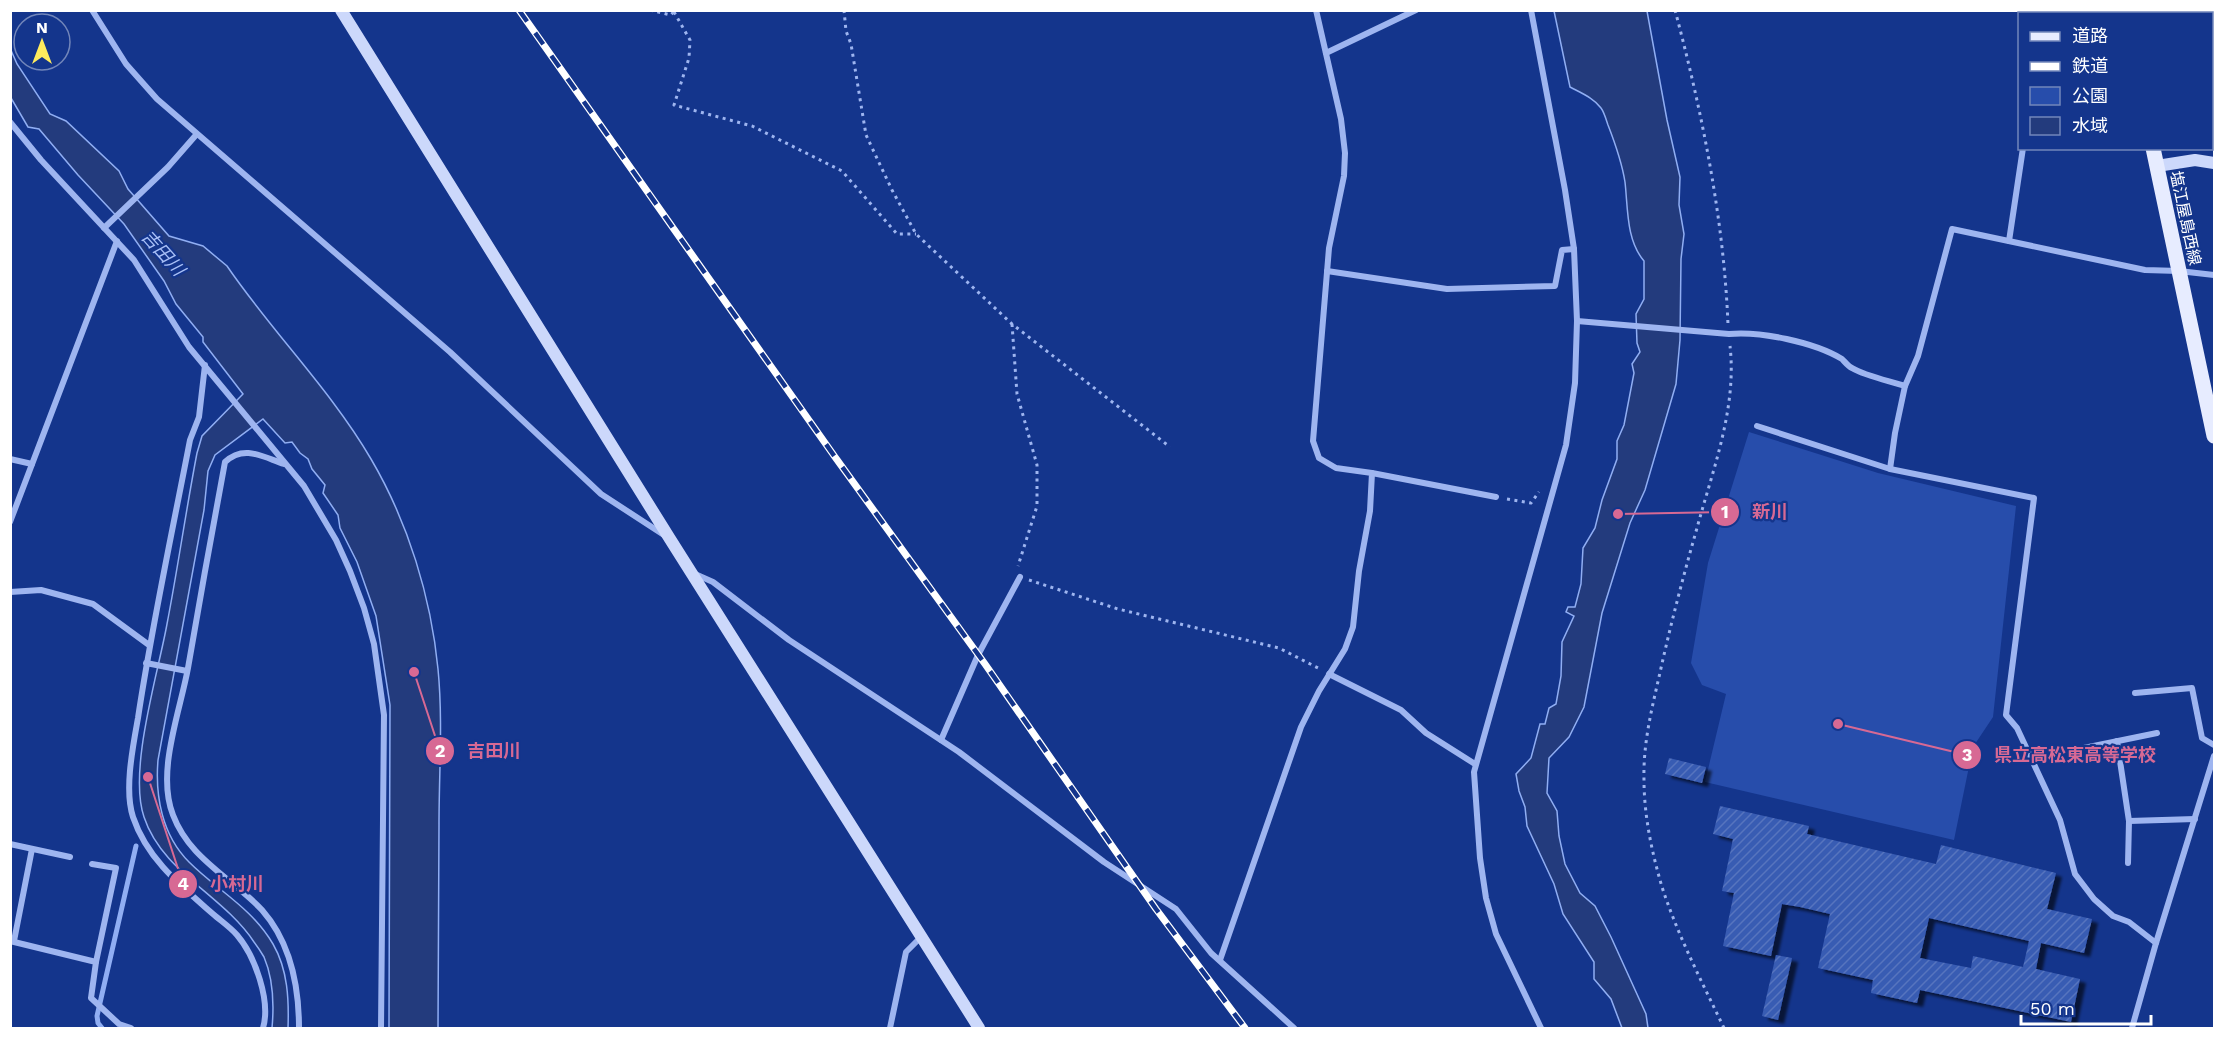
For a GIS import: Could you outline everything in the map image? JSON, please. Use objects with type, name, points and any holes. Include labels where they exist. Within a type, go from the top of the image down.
[{"type":"main road","name":"塩江屋島西線","points":[[2153,150],[2214,436]]},
{"type":"street","points":[[92,10],[126,64],[157,99],[196,135],[450,352],[601,494],[670,538]]},
{"type":"street","points":[[341,10],[978,1029]]},
{"type":"street","points":[[1316,10],[1341,120],[1345,153],[1344,176],[1329,248],[1327,271],[1313,441],[1319,458],[1336,468],[1496,497]]},
{"type":"street","points":[[1326,52],[1416,10]]},
{"type":"street","points":[[1531,10],[1574,249],[1577,321],[1575,383],[1566,445],[1475,764],[1475,804],[1480,858],[1496,934],[1541,1029]]},
{"type":"street","points":[[10,122],[40,160],[134,260],[189,347],[304,486],[350,571],[364,608],[381,683],[384,715],[381,1029]]},
{"type":"street","points":[[104,228],[168,167],[196,135]]},
{"type":"street","points":[[2009,241],[2023,150]]},
{"type":"street","points":[[2157,166],[2195,160],[2214,164]]},
{"type":"street","points":[[1890,469],[1905,386],[1918,356],[1952,229],[2145,270],[2214,275]]},
{"type":"street","points":[[10,522],[117,242]]},
{"type":"street","points":[[1327,271],[1447,289],[1555,286],[1562,250],[1574,249]]},
{"type":"street","points":[[1577,321],[1729,334],[1750,332],[1805,344],[1841,359],[1852,369],[1905,386]]},
{"type":"street","points":[[205,366],[200,417],[190,440],[146,663],[132,753],[130,789],[132,813],[139,834],[159,865],[237,935],[253,960],[264,995],[263,1029]]},
{"type":"street","points":[[1757,426],[1890,469],[2034,498],[2006,715],[2017,728],[2060,820],[2075,874],[2094,899],[2114,916],[2129,922],[2156,943]]},
{"type":"street","points":[[286,465],[244,451],[232,455],[225,462],[187,671],[169,755],[167,788],[172,813],[183,838],[202,859],[262,910],[281,938],[292,967],[297,990],[299,1029]]},
{"type":"street","points":[[10,459],[32,464]]},
{"type":"street","points":[[1220,960],[1301,727],[1345,649],[1353,627],[1359,571],[1370,511],[1372,473]]},
{"type":"street","points":[[693,573],[713,582],[789,640],[940,740],[1059,826],[1104,862],[1176,909],[1220,960],[1294,1029]]},
{"type":"street","points":[[940,740],[978,655],[1020,577]]},
{"type":"street","points":[[10,592],[41,590],[93,604],[149,645]]},
{"type":"street","points":[[146,663],[187,671]]},
{"type":"street","points":[[1329,674],[1401,710],[1426,733],[1475,764]]},
{"type":"street","points":[[2136,693],[2192,688],[2202,738],[2214,746]]},
{"type":"street","points":[[2079,749],[2157,733]]},
{"type":"street","points":[[2117,741],[2129,821],[2128,863]]},
{"type":"street","points":[[2132,1029],[2195,819],[2211,779],[2214,756]]},
{"type":"street","points":[[2129,821],[2195,819]]},
{"type":"street","points":[[10,844],[70,857]]},
{"type":"street","points":[[32,849],[12,941],[96,962]]},
{"type":"street","points":[[92,864],[116,868],[96,962],[91,998],[118,1024],[131,1029]]},
{"type":"street","points":[[890,1029],[906,952],[921,937]]},
{"type":"path","points":[[650,10],[670,15],[675,11],[690,40],[688,58],[674,105],[752,126],[842,171],[897,234],[916,234]]},
{"type":"path","points":[[844,10],[866,135],[916,234],[1012,324],[1170,447]]},
{"type":"path","points":[[1675,10],[1702,128],[1722,243],[1727,283],[1732,385],[1721,438],[1672,619],[1646,731],[1644,779],[1646,810],[1662,887],[1684,944],[1724,1029]]},
{"type":"path","points":[[1012,324],[1017,394],[1037,465],[1037,506],[1017,568],[1020,577],[1118,609],[1279,648],[1329,674]]},
{"type":"path","points":[[1496,497],[1531,503],[1540,489]]},
{"type":"green space","points":[[1749,432],[1878,473],[2016,506],[1993,717],[1973,747],[1954,840],[1705,782],[1726,694],[1702,685],[1691,663],[1708,563]]},
{"type":"water","points":[[1554,11],[1647,11],[1680,177],[1679,205],[1684,234],[1676,384],[1645,490],[1630,523],[1602,613],[1584,707],[1569,737],[1549,758],[1547,793],[1557,811],[1565,864],[1580,893],[1595,906],[1611,937],[1646,1014],[1648,1028],[1622,1028],[1611,999],[1594,979],[1594,962],[1563,914],[1554,884],[1527,826],[1525,807],[1516,774],[1531,758],[1540,724],[1545,724],[1549,708],[1556,704],[1561,676],[1562,642],[1574,616],[1566,612],[1568,607],[1575,607],[1581,584],[1583,548],[1595,528],[1602,500],[1617,459],[1617,441],[1624,425],[1634,373],[1632,364],[1640,352],[1637,343],[1636,314],[1644,299],[1644,261],[1638,253],[1631,234],[1625,182],[1618,153],[1601,108],[1591,99],[1570,87]]},
{"type":"water","points":[[10,48],[12,72],[22,72],[50,114],[66,121],[119,171],[128,189],[169,236],[203,246],[227,266],[355,433],[396,508],[416,561],[430,615],[438,669],[441,727],[438,1028],[389,1028],[390,705],[376,616],[357,562],[340,528],[338,515],[323,493],[325,485],[312,469],[308,459],[292,442],[285,443],[263,419],[215,455],[208,471],[204,510],[157,774],[159,801],[172,840],[189,862],[255,920],[273,944],[285,975],[288,1028],[272,1028],[271,983],[267,965],[258,947],[226,910],[164,853],[144,817],[140,797],[142,748],[171,603],[197,453],[202,436],[243,394],[203,342],[203,337],[176,304],[164,281],[124,224],[39,129],[28,127],[11,98]]},
{"type":"building","points":[[1669,758],[1706,767],[1702,783],[1665,774]]},
{"type":"building","points":[[1720,806],[1809,826],[1807,834],[1936,864],[1941,845],[2056,873],[2047,909],[2092,919],[2084,953],[2041,943],[2036,969],[2080,979],[2071,1022],[1920,990],[1917,1003],[1871,993],[1873,980],[1818,968],[1830,914],[1800,907],[1782,904],[1771,956],[1723,946],[1734,893],[1722,891],[1733,839],[1713,834]],"holes":[[[1929,918],[2029,941],[2023,967],[1973,956],[1971,968],[1920,958]]]},
{"type":"building","points":[[1776,955],[1792,958],[1778,1020],[1762,1016]]},
{"type":"waterway","points":[[102,1028],[97,1016],[136,846]]},
{"type":"railway","points":[[519,10],[835,457],[985,664],[1156,909],[1245,1028]]},
{"type":"place","name":"新川","points":[[1618,514]]},
{"type":"place","name":"吉田川","points":[[414,672]]},
{"type":"place","name":"県立高松東高等学校","points":[[1838,724]]},
{"type":"place","name":"小村川","points":[[148,777]]}]
